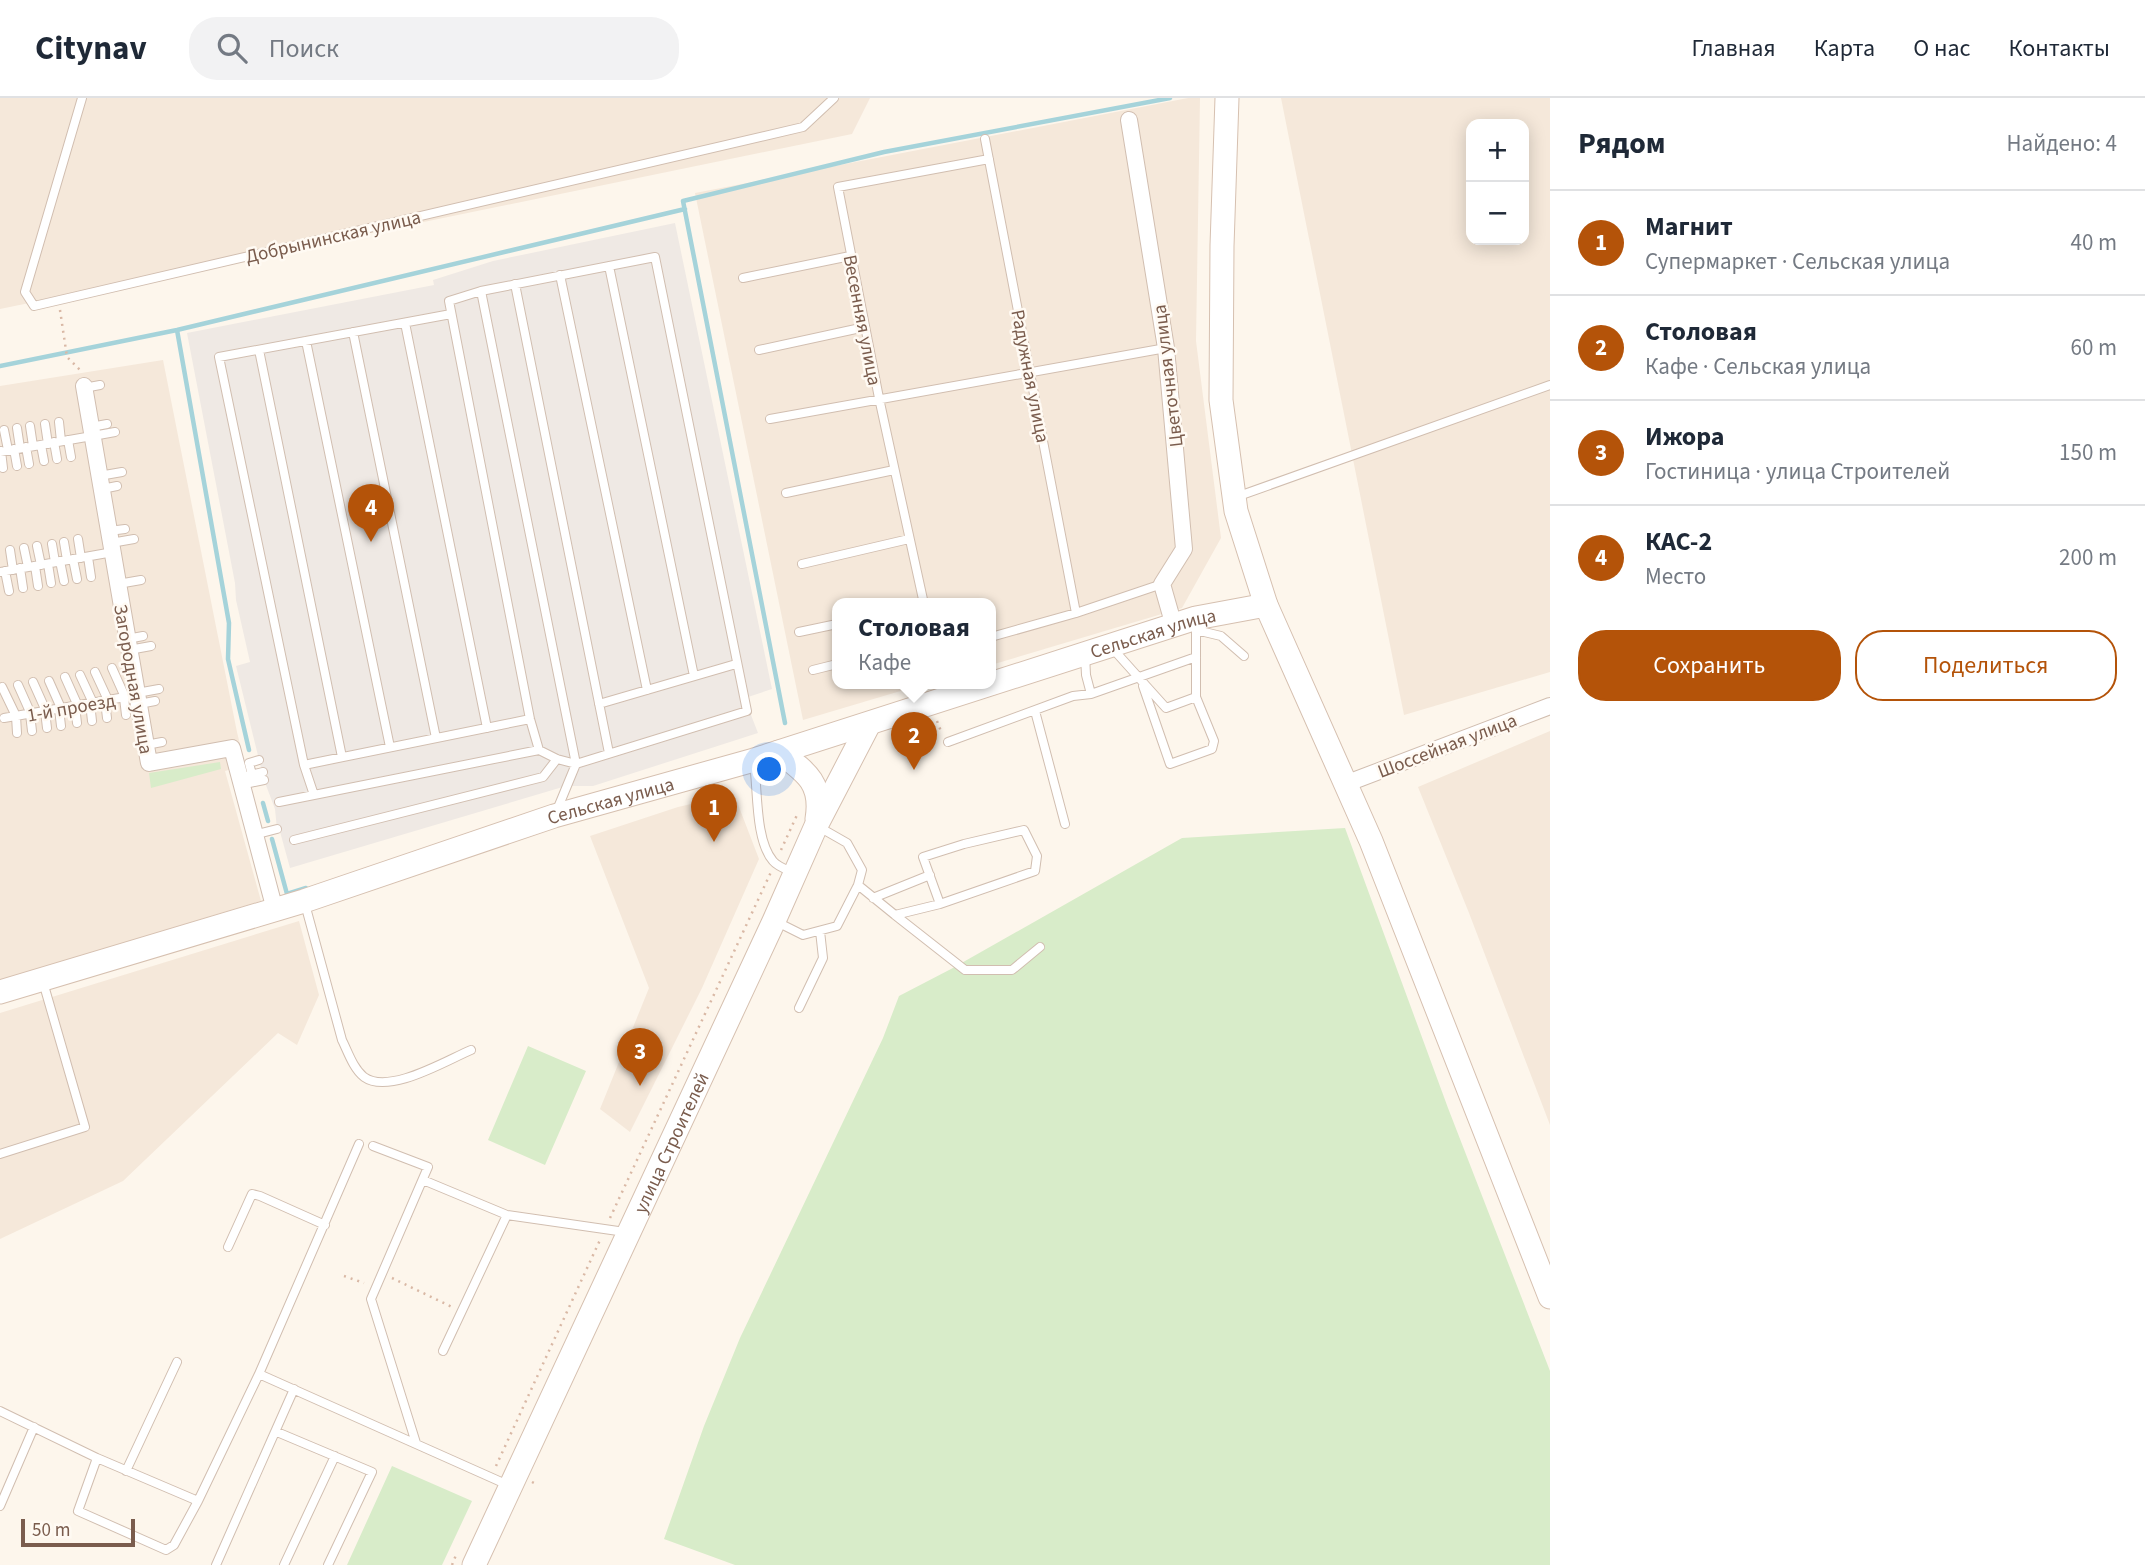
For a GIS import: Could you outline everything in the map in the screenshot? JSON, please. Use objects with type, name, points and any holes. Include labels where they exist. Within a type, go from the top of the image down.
[{"type":"main road","points":[[1227,98],[1221,400],[1236,511],[1266,606],[1371,841],[1550,1297]]},
{"type":"main road","name":"Сельская улица","points":[[996,684],[1085,652],[1266,606]]},
{"type":"main road","name":"Сельская улица","points":[[0,992],[304,901],[554,817],[942,704],[983,689]]},
{"type":"main road","name":"улица Строителей","points":[[465,1559],[629,1233],[774,921],[785,868],[808,818],[869,724]]},
{"type":"main road","points":[[779,752],[809,776],[817,790],[819,807],[808,818]]},
{"type":"street","name":"Цветочная улица","points":[[1129,120],[1166,348],[1184,550],[1163,584]]},
{"type":"street","name":"Загородная улица","points":[[89,386],[106,484],[118,584],[133,641],[135,700],[154,743],[149,764],[232,748],[244,779],[254,835],[275,910]]},
{"type":"street","points":[[1163,584],[1188,625]]},
{"type":"street","name":"Шоссейная улица","points":[[1345,784],[1550,706]]},
{"type":"lane","name":"Добрынинская улица","points":[[82,98],[25,292],[34,306],[803,127],[834,98]]},
{"type":"lane","name":"Радужная улица","points":[[985,139],[1076,613]]},
{"type":"lane","name":"Весенняя улица","points":[[923,598],[879,398],[838,187],[989,159]]},
{"type":"lane","points":[[743,278],[850,256]]},
{"type":"lane","points":[[279,802],[539,750],[576,764],[747,711],[655,257],[481,291],[449,301],[530,719],[539,750]]},
{"type":"lane","points":[[609,266],[694,676]]},
{"type":"lane","points":[[560,275],[648,690]]},
{"type":"lane","points":[[515,284],[609,753]]},
{"type":"lane","points":[[481,291],[576,764],[554,817]]},
{"type":"lane","points":[[314,795],[304,765],[219,357],[452,314]]},
{"type":"lane","points":[[405,323],[487,728]]},
{"type":"lane","points":[[759,350],[865,327]]},
{"type":"lane","points":[[353,332],[436,738]]},
{"type":"lane","points":[[306,341],[390,747]]},
{"type":"lane","points":[[770,419],[1166,348]]},
{"type":"lane","points":[[259,350],[342,757]]},
{"type":"lane","points":[[1234,498],[1550,385]]},
{"type":"lane","points":[[3,468],[59,422]]},
{"type":"lane","points":[[17,466],[44,424]]},
{"type":"lane","points":[[29,464],[30,426]]},
{"type":"lane","points":[[17,428],[44,461]]},
{"type":"lane","points":[[4,430],[57,459]]},
{"type":"lane","points":[[31,446],[96,431],[115,432]]},
{"type":"lane","points":[[31,446],[71,457]]},
{"type":"lane","points":[[786,493],[894,470]]},
{"type":"lane","points":[[106,484],[122,472]]},
{"type":"lane","points":[[802,564],[909,538]]},
{"type":"lane","points":[[9,591],[78,539]]},
{"type":"lane","points":[[44,564],[114,539],[134,539]]},
{"type":"lane","points":[[23,588],[64,542]]},
{"type":"lane","points":[[38,586],[51,544]]},
{"type":"lane","points":[[37,546],[51,583]]},
{"type":"lane","points":[[24,548],[64,581]]},
{"type":"lane","points":[[10,550],[77,579]]},
{"type":"lane","points":[[44,564],[91,577]]},
{"type":"lane","points":[[118,584],[141,580]]},
{"type":"lane","points":[[996,636],[1163,584]]},
{"type":"lane","points":[[799,632],[832,625]]},
{"type":"lane","points":[[1188,625],[1221,636],[1244,656]]},
{"type":"lane","points":[[1140,678],[1170,764],[1212,749],[1214,741],[1196,697],[1196,657],[1188,625]]},
{"type":"lane","points":[[133,641],[151,646]]},
{"type":"lane","points":[[1110,645],[1166,708],[1196,697]]},
{"type":"lane","points":[[1085,652],[1086,674],[1091,694]]},
{"type":"lane","points":[[946,742],[1073,696],[1091,694],[1196,657]]},
{"type":"lane","points":[[599,704],[736,664]]},
{"type":"lane","points":[[813,670],[832,665]]},
{"type":"lane","points":[[112,668],[135,700]]},
{"type":"lane","points":[[95,672],[107,700],[107,718]]},
{"type":"lane","points":[[80,675],[91,703],[92,721]]},
{"type":"lane","points":[[65,677],[76,706],[76,723]]},
{"type":"lane","points":[[49,681],[60,709],[61,726]]},
{"type":"lane","points":[[33,682],[46,711],[47,728]]},
{"type":"lane","points":[[18,685],[31,714],[32,731]]},
{"type":"lane","points":[[2,687],[16,716],[17,733]]},
{"type":"lane","name":"1-й проезд","points":[[4,718],[107,700],[135,700],[159,689]]},
{"type":"lane","points":[[1035,711],[1065,824]]},
{"type":"lane","points":[[304,765],[530,719]]},
{"type":"lane","points":[[294,840],[543,777],[557,759]]},
{"type":"lane","points":[[244,779],[249,763],[259,760]]},
{"type":"lane","points":[[754,760],[759,821],[766,850],[785,868]]},
{"type":"lane","points":[[244,779],[263,776],[244,779]]},
{"type":"lane","points":[[774,921],[803,935],[837,926],[858,885],[862,870],[847,843],[808,818]]},
{"type":"lane","points":[[254,835],[277,829]]},
{"type":"lane","points":[[895,915],[940,904],[1035,871],[1037,856],[1024,830],[923,857],[940,904]]},
{"type":"lane","points":[[873,898],[930,875]]},
{"type":"lane","points":[[858,885],[965,970],[1012,970],[1040,947]]},
{"type":"lane","points":[[304,901],[342,1040],[363,1076],[377,1083],[397,1082],[471,1049]]},
{"type":"lane","points":[[799,1008],[823,958],[820,931]]},
{"type":"lane","points":[[0,1154],[85,1127],[42,979]]},
{"type":"lane","points":[[97,1458],[78,1511],[166,1550],[174,1545],[198,1501],[258,1374],[359,1144]]},
{"type":"lane","points":[[373,1146],[428,1167],[371,1298],[416,1443]]},
{"type":"lane","points":[[423,1180],[507,1214],[629,1233]]},
{"type":"lane","points":[[228,1247],[252,1194],[325,1225]]},
{"type":"lane","points":[[443,1351],[507,1214]]},
{"type":"lane","points":[[126,1471],[177,1362]]},
{"type":"lane","points":[[258,1374],[416,1443],[507,1476]]},
{"type":"lane","points":[[216,1565],[294,1389]]},
{"type":"lane","points":[[0,1411],[97,1458],[198,1501]]},
{"type":"lane","points":[[0,1506],[34,1427]]},
{"type":"lane","points":[[277,1432],[372,1472],[328,1565]]},
{"type":"lane","points":[[284,1565],[335,1456]]},
{"type":"path","points":[[58,300],[66,354],[89,386]]},
{"type":"path","points":[[942,704],[946,742]]},
{"type":"path","points":[[507,1476],[605,1228],[808,818]]},
{"type":"path","points":[[382,1273],[461,1311]]},
{"type":"path","points":[[344,1276],[376,1288]]},
{"type":"path","points":[[488,1465],[507,1476],[538,1485]]},
{"type":"path","points":[[452,1565],[465,1559]]},
{"type":"shaded area","points":[[0,98],[870,98],[852,134],[0,309]]},
{"type":"shaded area","points":[[1188,98],[1200,98],[1196,341],[1221,538],[1182,608],[996,664],[996,598],[832,598],[832,689],[907,689],[803,720],[695,193]]},
{"type":"shaded area","points":[[1281,98],[1550,98],[1550,672],[1404,715]]},
{"type":"shaded area","points":[[675,223],[772,689],[748,697],[758,733],[593,786],[566,786],[290,868],[279,828],[277,829],[275,809],[264,780],[236,666],[250,662],[187,333],[434,285],[433,280],[493,261]]},
{"type":"shaded area","points":[[163,360],[245,765],[225,771],[261,901],[0,980],[0,386]]},
{"type":"shaded area","points":[[1550,731],[1550,1125],[1418,787]]},
{"type":"shaded area","points":[[734,794],[759,859],[702,988],[630,1132],[600,1109],[649,988],[590,836],[678,807]]},
{"type":"shaded area","points":[[299,921],[319,995],[297,1045],[278,1033],[123,1181],[0,1239],[0,1013]]},
{"type":"green space","points":[[220,762],[221,769],[151,788],[149,773]]},
{"type":"green space","points":[[1345,828],[1448,1108],[1550,1371],[1550,1565],[735,1565],[664,1539],[704,1426],[740,1338],[883,1038],[899,996],[1182,838]]},
{"type":"green space","points":[[528,1046],[586,1071],[545,1165],[488,1140]]},
{"type":"green space","points":[[392,1466],[472,1501],[442,1565],[347,1565]]},
{"type":"waterway","points":[[785,723],[683,201],[884,152],[1170,98]]},
{"type":"waterway","points":[[0,366],[177,330],[685,209]]},
{"type":"waterway","points":[[177,330],[229,623],[228,659],[249,750]]},
{"type":"waterway","points":[[263,803],[268,821]]},
{"type":"waterway","points":[[272,839],[287,894],[306,888]]},
{"type":"place","name":"КАС-2","points":[[371,542]]},
{"type":"place","name":"Столовая","points":[[914,770]]},
{"type":"place","name":"Магнит","points":[[714,842]]},
{"type":"place","name":"Ижора","points":[[640,1086]]}]
